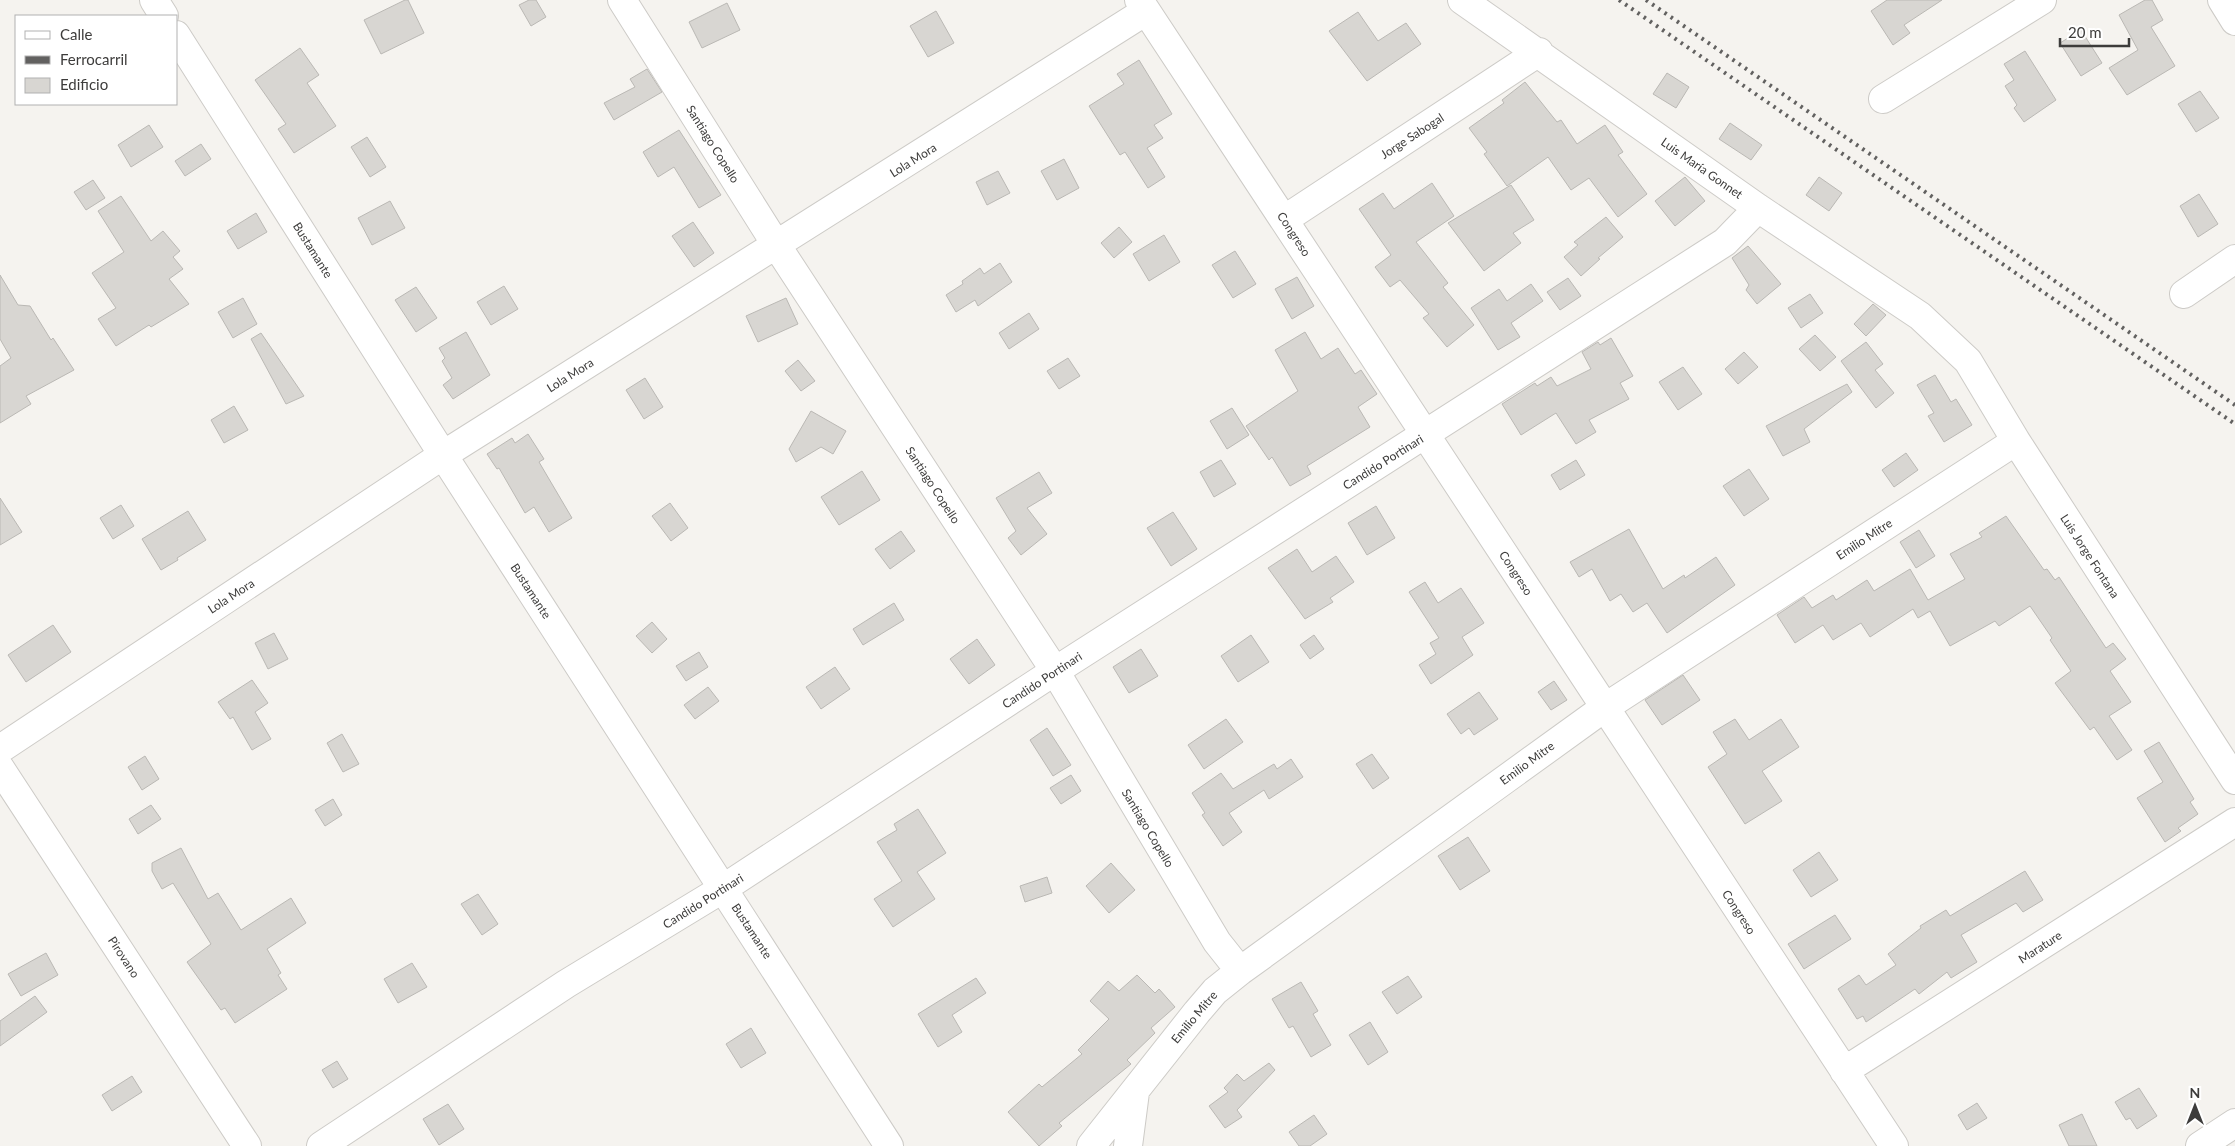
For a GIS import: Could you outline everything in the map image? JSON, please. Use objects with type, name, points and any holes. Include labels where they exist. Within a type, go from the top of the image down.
[{"type":"street","points":[[154,0],[163,15]]},
{"type":"street","name":"Santiago Copello","points":[[622,0],[777,246],[1054,671],[1217,942],[1240,971]]},
{"type":"street","name":"Luis María Gonnet","points":[[1462,0],[1539,52],[1758,208],[1920,316],[1941,336]]},
{"type":"street","points":[[1883,99],[2042,0]]},
{"type":"street","points":[[2222,0],[2235,21]]},
{"type":"street","name":"Lola Mora","points":[[0,749],[443,455],[777,246],[1143,6]]},
{"type":"street","name":"Congreso","points":[[1143,6],[1894,1146]]},
{"type":"street","name":"Bustamante","points":[[178,38],[443,455],[889,1146]]},
{"type":"street","name":"Jorge Sabogal","points":[[1285,219],[1539,52]]},
{"type":"street","name":"Candido Portinari","points":[[321,1146],[566,984],[724,888],[1054,671],[1426,435],[1725,242],[1758,208]]},
{"type":"street","points":[[2184,294],[2235,260]]},
{"type":"street","name":"Luis Jorge Fontana","points":[[1941,336],[1968,361],[2016,441],[2235,780]]},
{"type":"street","name":"Emilio Mitre","points":[[1091,1146],[1215,991],[1240,971],[1604,708],[2016,441]]},
{"type":"street","name":"Pirovano","points":[[0,768],[248,1146]]},
{"type":"street","name":"Marature","points":[[1844,1071],[2235,822]]},
{"type":"street","points":[[1128,1146],[1135,1092]]},
{"type":"street","points":[[2200,1146],[2235,1123]]},
{"type":"building","points":[[408,0],[424,33],[381,54],[364,20]]},
{"type":"building","points":[[529,0],[536,0],[546,17],[531,26],[519,5]]},
{"type":"building","points":[[1887,0],[1942,0],[1904,25],[1910,33],[1893,45],[1871,11]]},
{"type":"building","points":[[2145,0],[2152,0],[2163,20],[2151,27],[2175,66],[2127,95],[2109,68],[2138,50],[2119,15]]},
{"type":"building","points":[[727,3],[740,30],[702,48],[689,22]]},
{"type":"building","points":[[936,11],[954,43],[928,57],[910,26]]},
{"type":"building","points":[[1358,12],[1378,41],[1406,23],[1421,44],[1367,81],[1329,31]]},
{"type":"building","points":[[2081,30],[2102,63],[2081,76],[2060,43]]},
{"type":"building","points":[[300,48],[319,75],[307,83],[336,126],[294,153],[278,129],[286,124],[255,80]]},
{"type":"building","points":[[2025,51],[2056,100],[2024,122],[2014,108],[2017,105],[2005,86],[2014,80],[2004,64]]},
{"type":"building","points":[[1139,60],[1172,114],[1154,125],[1163,138],[1147,148],[1165,177],[1148,188],[1125,152],[1120,155],[1089,106],[1124,84],[1117,74]]},
{"type":"building","points":[[647,69],[662,92],[614,120],[604,103],[635,87],[630,79]]},
{"type":"building","points":[[1667,73],[1689,87],[1676,108],[1653,94]]},
{"type":"building","points":[[1525,82],[1557,122],[1561,120],[1577,144],[1605,125],[1623,152],[1618,155],[1647,194],[1618,217],[1589,178],[1571,190],[1548,157],[1507,186],[1484,154],[1487,152],[1469,128],[1504,103],[1502,100]]},
{"type":"building","points":[[2200,91],[2219,118],[2196,132],[2178,104]]},
{"type":"building","points":[[1730,123],[1762,145],[1751,160],[1719,139]]},
{"type":"building","points":[[149,125],[163,147],[131,167],[118,145]]},
{"type":"building","points":[[679,130],[721,195],[699,208],[674,167],[658,177],[643,152]]},
{"type":"building","points":[[367,137],[386,167],[370,177],[351,147]]},
{"type":"building","points":[[201,144],[211,159],[185,176],[175,161]]},
{"type":"building","points":[[1064,159],[1079,188],[1057,200],[1041,171]]},
{"type":"building","points":[[998,171],[1010,193],[987,205],[976,182]]},
{"type":"building","points":[[1685,177],[1705,201],[1675,226],[1655,201]]},
{"type":"building","points":[[1819,177],[1842,193],[1829,211],[1806,195]]},
{"type":"building","points":[[93,180],[105,198],[86,210],[74,192]]},
{"type":"building","points":[[1432,183],[1454,216],[1416,242],[1448,283],[1443,287],[1474,325],[1447,347],[1423,318],[1429,314],[1400,280],[1390,287],[1375,267],[1391,255],[1359,209],[1383,193],[1394,209]]},
{"type":"building","points":[[1511,185],[1534,220],[1513,233],[1521,243],[1484,271],[1448,223]]},
{"type":"building","points":[[2199,194],[2218,224],[2198,237],[2180,206]]},
{"type":"building","points":[[121,196],[151,241],[163,231],[180,251],[173,257],[183,269],[169,279],[189,304],[151,327],[149,325],[116,346],[98,319],[116,308],[92,273],[124,252],[98,211]]},
{"type":"building","points":[[390,201],[405,228],[372,245],[358,218]]},
{"type":"building","points":[[256,213],[267,232],[238,249],[227,231]]},
{"type":"building","points":[[1606,217],[1623,237],[1598,258],[1600,259],[1581,276],[1564,257],[1578,245],[1574,242]]},
{"type":"building","points":[[693,222],[714,253],[694,267],[672,236]]},
{"type":"building","points":[[1119,227],[1132,242],[1114,258],[1101,243]]},
{"type":"building","points":[[1164,235],[1180,262],[1149,281],[1133,254]]},
{"type":"building","points":[[1748,246],[1781,284],[1757,304],[1746,290],[1749,285],[1732,258]]},
{"type":"building","points":[[1235,251],[1256,284],[1233,298],[1212,265]]},
{"type":"building","points":[[1000,263],[1012,282],[978,306],[975,300],[956,312],[946,295],[963,284],[962,281],[980,268],[984,274]]},
{"type":"building","points":[[0,275],[18,305],[30,306],[51,340],[53,338],[74,370],[26,396],[31,404],[0,423],[0,366],[11,358],[0,339]]},
{"type":"building","points":[[1297,277],[1314,306],[1292,319],[1275,289]]},
{"type":"building","points":[[1568,278],[1581,296],[1560,310],[1547,292]]},
{"type":"building","points":[[1531,284],[1543,301],[1511,323],[1520,337],[1498,350],[1471,308],[1499,289],[1507,301]]},
{"type":"building","points":[[504,286],[518,309],[491,325],[477,302]]},
{"type":"building","points":[[416,287],[437,318],[416,332],[395,300]]},
{"type":"building","points":[[1810,294],[1823,313],[1801,328],[1788,308]]},
{"type":"building","points":[[243,298],[257,324],[233,338],[218,312]]},
{"type":"building","points":[[786,298],[798,324],[758,342],[746,316]]},
{"type":"building","points":[[1873,304],[1886,315],[1866,336],[1854,324]]},
{"type":"building","points":[[1029,313],[1039,329],[1009,349],[999,333]]},
{"type":"building","points":[[466,332],[490,375],[453,399],[443,385],[452,378],[442,361],[445,358],[439,348]]},
{"type":"building","points":[[1305,332],[1321,359],[1338,348],[1355,374],[1361,370],[1377,394],[1358,407],[1370,427],[1307,466],[1311,474],[1290,486],[1272,457],[1269,460],[1246,426],[1298,391],[1275,350]]},
{"type":"building","points":[[261,333],[304,396],[286,404],[251,339]]},
{"type":"building","points":[[1815,335],[1836,357],[1820,371],[1799,349]]},
{"type":"building","points":[[1611,338],[1633,376],[1620,383],[1629,399],[1589,420],[1596,432],[1576,444],[1556,413],[1521,435],[1502,404],[1535,383],[1537,386],[1551,377],[1557,386],[1591,369],[1582,352],[1598,342],[1600,345]]},
{"type":"building","points":[[1866,342],[1883,364],[1875,370],[1894,393],[1876,408],[1841,361]]},
{"type":"building","points":[[1744,352],[1758,367],[1738,384],[1725,369]]},
{"type":"building","points":[[1068,358],[1080,376],[1059,389],[1047,371]]},
{"type":"building","points":[[798,360],[815,381],[801,391],[785,371]]},
{"type":"building","points":[[1683,367],[1702,394],[1678,410],[1659,382]]},
{"type":"building","points":[[1935,375],[1951,402],[1956,399],[1972,425],[1944,442],[1928,416],[1934,413],[1917,385]]},
{"type":"building","points":[[645,378],[663,407],[644,419],[626,390]]},
{"type":"building","points":[[1847,384],[1852,392],[1804,429],[1810,442],[1783,456],[1766,426]]},
{"type":"building","points":[[234,406],[248,430],[224,443],[211,420]]},
{"type":"building","points":[[1232,408],[1249,435],[1227,449],[1210,421]]},
{"type":"building","points":[[811,411],[846,431],[833,454],[821,447],[796,462],[789,449]]},
{"type":"building","points":[[528,434],[544,459],[539,462],[572,518],[549,532],[534,507],[525,513],[499,468],[497,469],[487,454],[512,438],[515,443]]},
{"type":"building","points":[[1906,453],[1918,470],[1894,487],[1882,470]]},
{"type":"building","points":[[1221,460],[1236,484],[1214,497],[1200,472]]},
{"type":"building","points":[[1576,460],[1585,475],[1560,490],[1551,475]]},
{"type":"building","points":[[1749,469],[1769,499],[1744,516],[1723,486]]},
{"type":"building","points":[[862,471],[880,500],[839,525],[821,497]]},
{"type":"building","points":[[1039,472],[1052,493],[1027,508],[1047,534],[1021,555],[1008,538],[1016,531],[996,498]]},
{"type":"building","points":[[0,498],[22,532],[0,545]]},
{"type":"building","points":[[670,503],[688,528],[671,541],[652,516]]},
{"type":"building","points":[[121,505],[134,526],[113,539],[100,518]]},
{"type":"building","points":[[1376,506],[1395,538],[1367,555],[1348,523]]},
{"type":"building","points":[[188,511],[206,540],[161,570],[142,539]]},
{"type":"building","points":[[1173,512],[1197,549],[1171,566],[1147,528]]},
{"type":"building","points":[[2006,516],[2044,570],[2047,569],[2055,580],[2059,577],[2106,648],[2113,643],[2126,659],[2110,671],[2131,702],[2109,716],[2132,750],[2117,760],[2094,727],[2090,730],[2055,683],[2071,671],[2050,640],[2052,638],[2030,606],[1999,626],[1995,621],[1950,646],[1930,611],[1918,618],[1913,609],[1870,637],[1861,623],[1833,640],[1823,625],[1795,643],[1777,615],[1804,597],[1812,608],[1833,595],[1836,600],[1867,580],[1874,591],[1910,569],[1928,600],[1965,579],[1950,554],[1982,537],[1979,533]]},
{"type":"building","points":[[1629,529],[1663,589],[1684,575],[1685,578],[1716,557],[1735,585],[1667,633],[1647,603],[1633,612],[1621,594],[1610,601],[1592,569],[1579,577],[1570,562]]},
{"type":"building","points":[[1919,530],[1935,556],[1916,568],[1900,542]]},
{"type":"building","points":[[901,531],[915,551],[890,569],[875,549]]},
{"type":"building","points":[[1297,549],[1312,572],[1336,556],[1354,582],[1330,598],[1333,602],[1305,619],[1268,568]]},
{"type":"building","points":[[1425,582],[1438,603],[1461,588],[1484,623],[1462,637],[1473,655],[1431,684],[1419,665],[1436,654],[1430,643],[1439,638],[1409,592]]},
{"type":"building","points":[[894,603],[904,620],[863,645],[853,629]]},
{"type":"building","points":[[652,622],[667,639],[652,653],[636,636]]},
{"type":"building","points":[[53,625],[71,652],[26,682],[8,655]]},
{"type":"building","points":[[274,633],[288,659],[268,669],[255,643]]},
{"type":"building","points":[[1251,635],[1269,662],[1238,682],[1221,656]]},
{"type":"building","points":[[1314,635],[1324,649],[1310,659],[1300,645]]},
{"type":"building","points":[[977,639],[995,665],[969,684],[950,659]]},
{"type":"building","points":[[1141,649],[1158,676],[1129,693],[1113,667]]},
{"type":"building","points":[[699,652],[708,667],[686,681],[676,666]]},
{"type":"building","points":[[835,667],[850,689],[821,709],[806,687]]},
{"type":"building","points":[[1683,675],[1700,700],[1662,725],[1645,700]]},
{"type":"building","points":[[252,680],[268,703],[255,712],[271,739],[252,750],[233,717],[230,719],[218,702]]},
{"type":"building","points":[[1554,681],[1567,700],[1551,710],[1538,692]]},
{"type":"building","points":[[708,687],[719,701],[695,719],[684,705]]},
{"type":"building","points":[[1479,692],[1498,719],[1474,735],[1469,728],[1461,734],[1447,714]]},
{"type":"building","points":[[1226,719],[1243,742],[1204,769],[1188,745]]},
{"type":"building","points":[[1735,719],[1749,740],[1781,719],[1799,747],[1762,771],[1782,801],[1745,824],[1708,767],[1727,754],[1713,732]]},
{"type":"building","points":[[1047,728],[1071,765],[1053,776],[1030,740]]},
{"type":"building","points":[[342,734],[359,764],[343,772],[327,743]]},
{"type":"building","points":[[2159,742],[2194,799],[2190,802],[2198,814],[2178,828],[2181,831],[2165,842],[2137,798],[2163,782],[2144,751]]},
{"type":"building","points":[[1372,754],[1389,778],[1373,789],[1356,764]]},
{"type":"building","points":[[145,756],[159,779],[142,790],[128,767]]},
{"type":"building","points":[[1291,759],[1303,777],[1269,799],[1264,790],[1229,813],[1242,832],[1223,846],[1202,815],[1205,813],[1192,793],[1221,773],[1233,789],[1274,764],[1277,769]]},
{"type":"building","points":[[1071,775],[1081,791],[1061,804],[1050,788]]},
{"type":"building","points":[[333,799],[342,815],[325,826],[315,810]]},
{"type":"building","points":[[151,805],[161,819],[138,834],[129,819]]},
{"type":"building","points":[[918,809],[946,853],[917,872],[935,899],[893,927],[874,899],[902,881],[877,842],[897,830],[894,824]]},
{"type":"building","points":[[1468,837],[1490,871],[1460,890],[1438,856]]},
{"type":"building","points":[[181,848],[208,899],[218,893],[241,930],[291,898],[306,923],[267,949],[281,973],[278,975],[287,989],[235,1023],[225,1008],[221,1010],[187,962],[211,944],[173,883],[162,889],[152,871],[152,863]]},
{"type":"building","points":[[1819,852],[1838,880],[1811,897],[1793,870]]},
{"type":"building","points":[[1111,863],[1135,890],[1109,913],[1086,886]]},
{"type":"building","points":[[2025,871],[2043,900],[2023,912],[2016,903],[1961,935],[1977,962],[1951,978],[1947,972],[1919,994],[1915,989],[1866,1022],[1863,1016],[1857,1019],[1838,989],[1859,975],[1866,985],[1896,965],[1888,954],[1921,928],[1920,926],[1946,910],[1950,916]]},
{"type":"building","points":[[1047,877],[1052,893],[1025,902],[1020,886]]},
{"type":"building","points":[[478,894],[498,924],[482,935],[461,904]]},
{"type":"building","points":[[1835,915],[1851,939],[1804,969],[1788,944]]},
{"type":"building","points":[[46,953],[58,975],[21,996],[8,974]]},
{"type":"building","points":[[412,963],[427,987],[398,1003],[384,979]]},
{"type":"building","points":[[1137,975],[1155,993],[1159,989],[1175,1007],[1151,1028],[1155,1033],[1127,1060],[1131,1064],[1059,1123],[1062,1126],[1039,1146],[1008,1112],[1039,1084],[1042,1087],[1082,1054],[1078,1050],[1109,1019],[1090,1001],[1108,981],[1119,991]]},
{"type":"building","points":[[1408,976],[1422,997],[1397,1014],[1382,992]]},
{"type":"building","points":[[976,978],[986,993],[952,1015],[962,1032],[938,1047],[918,1014]]},
{"type":"building","points":[[1301,982],[1318,1011],[1313,1014],[1331,1045],[1311,1057],[1293,1026],[1289,1028],[1272,999]]},
{"type":"building","points":[[35,996],[47,1012],[0,1046],[0,1021]]},
{"type":"building","points":[[1370,1022],[1388,1052],[1368,1065],[1349,1035]]},
{"type":"building","points":[[751,1028],[766,1053],[741,1068],[726,1044]]},
{"type":"building","points":[[337,1061],[348,1079],[333,1088],[322,1070]]},
{"type":"building","points":[[1269,1063],[1275,1070],[1237,1110],[1242,1117],[1225,1128],[1209,1106],[1228,1092],[1224,1088],[1237,1074],[1244,1081]]},
{"type":"building","points":[[132,1076],[142,1092],[112,1111],[102,1095]]},
{"type":"building","points":[[2139,1088],[2157,1116],[2137,1129],[2130,1118],[2126,1120],[2115,1102]]},
{"type":"building","points":[[1977,1103],[1987,1118],[1967,1130],[1958,1115]]},
{"type":"building","points":[[448,1104],[464,1129],[439,1145],[423,1119]]},
{"type":"building","points":[[2082,1114],[2097,1146],[2069,1146],[2059,1125]]},
{"type":"building","points":[[1314,1115],[1327,1134],[1310,1146],[1299,1146],[1289,1132]]},
{"type":"railway","points":[[1619,0],[2235,424]]},
{"type":"railway","points":[[1646,0],[2235,405]]}]
